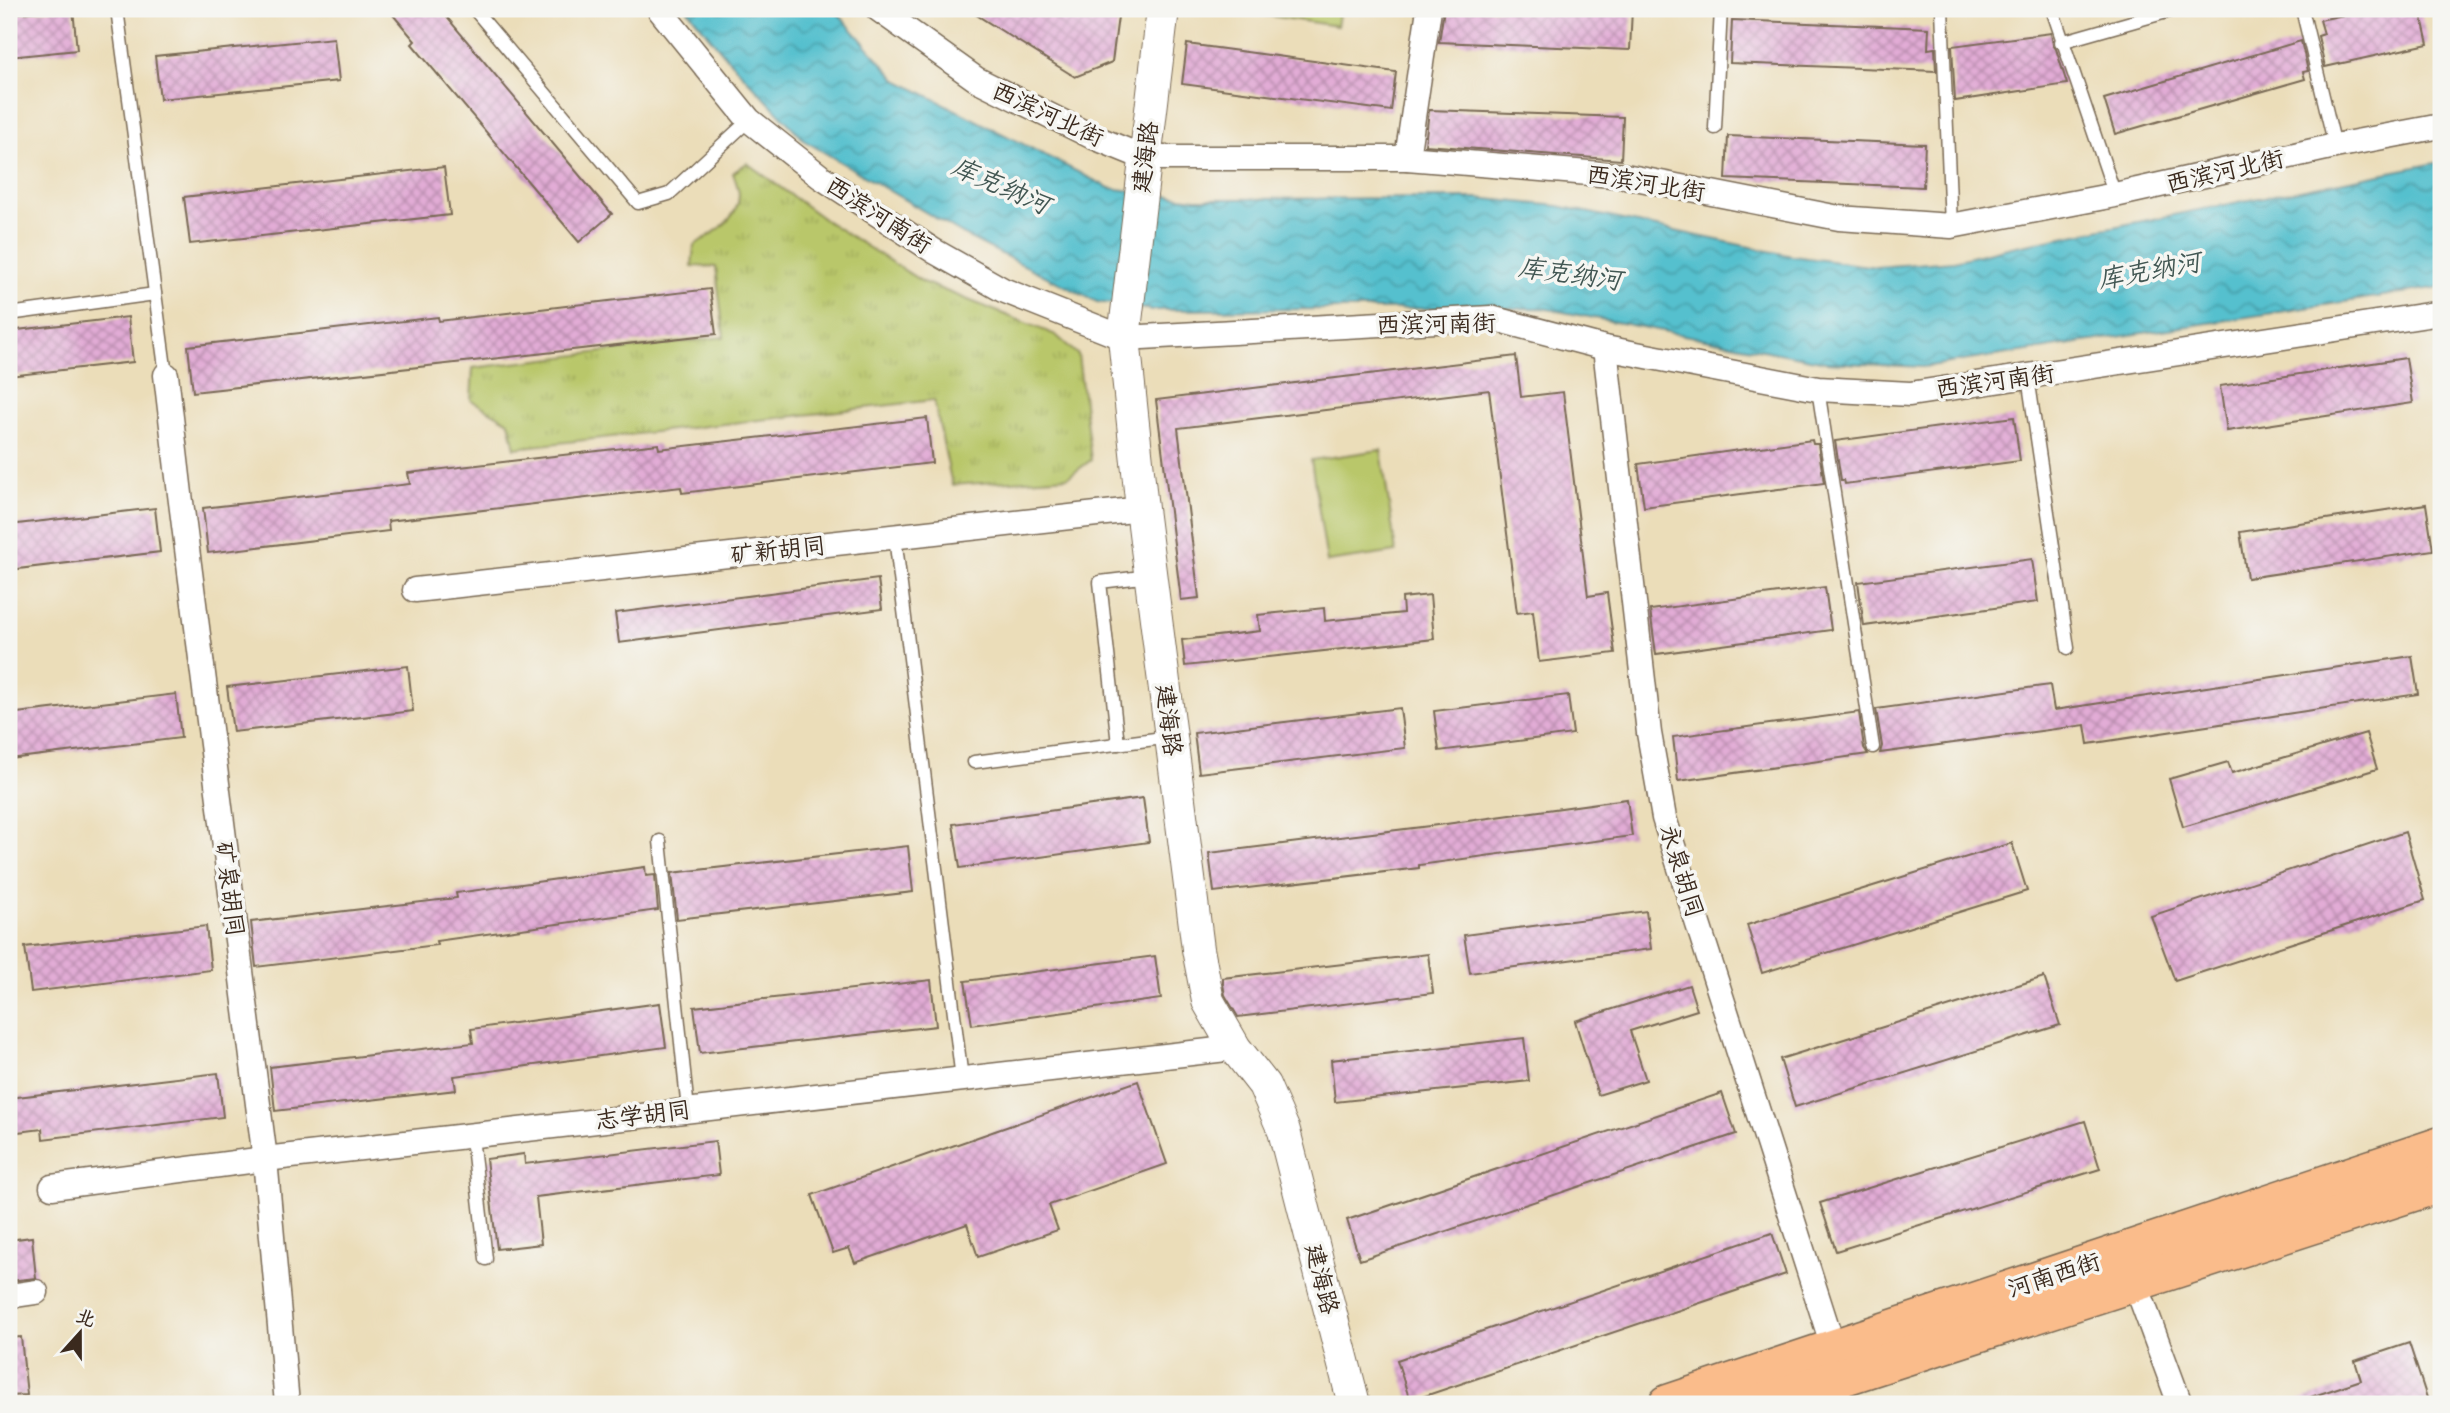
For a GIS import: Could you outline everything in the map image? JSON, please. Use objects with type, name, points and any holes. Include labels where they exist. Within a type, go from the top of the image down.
[{"type":"main road","name":"河南西街","points":[[1766,1403],[1838,1363],[2441,1146]]},
{"type":"main road","name":"河南西街","points":[[1668,1404],[1838,1363],[2135,1282],[2441,1183]]},
{"type":"street","name":"西滨河南街","points":[[659,9],[749,120],[821,177],[934,251],[1003,290],[1124,338],[1491,318],[1605,348],[1818,389],[1910,394],[2441,313]]},
{"type":"street","name":"西滨河北街","points":[[878,9],[976,79],[1091,136],[1143,167],[1407,159],[1625,176],[1839,218],[1951,226],[2115,195],[2335,146],[2441,126]]},
{"type":"street","name":"建海路","points":[[1163,9],[1124,338],[1142,509],[1198,949],[1208,1001],[1235,1048],[1264,1085],[1284,1131],[1354,1404]]},
{"type":"street","points":[[1407,159],[1429,9]]},
{"type":"street","name":"永泉胡同","points":[[1605,348],[1649,733],[1664,818],[1838,1363]]},
{"type":"street","name":"矿泉胡同","points":[[166,375],[265,1158],[287,1404]]},
{"type":"street","name":"矿新胡同","points":[[415,590],[1142,509]]},
{"type":"street","name":"志学胡同","points":[[52,1187],[265,1158],[472,1137],[1235,1048]]},
{"type":"street","points":[[2135,1282],[2180,1404]]},
{"type":"street","points":[[9,1296],[36,1292]]},
{"type":"lane","points":[[117,9],[166,375]]},
{"type":"lane","points":[[474,9],[638,203],[669,194],[749,120]]},
{"type":"lane","points":[[1715,128],[1721,9]]},
{"type":"lane","points":[[1941,9],[1951,226]]},
{"type":"lane","points":[[2052,9],[2115,195]]},
{"type":"lane","points":[[2061,42],[2177,9]]},
{"type":"lane","points":[[2302,9],[2335,146]]},
{"type":"lane","points":[[9,314],[155,294]]},
{"type":"lane","points":[[2028,377],[2068,648]]},
{"type":"lane","points":[[1818,389],[1873,747]]},
{"type":"lane","points":[[895,537],[962,1079]]},
{"type":"lane","points":[[1118,744],[1100,582],[1151,576]]},
{"type":"lane","points":[[974,761],[1171,737]]},
{"type":"lane","points":[[660,841],[688,1110]]},
{"type":"lane","points":[[472,1137],[486,1259]]},
{"type":"green space","points":[[1246,9],[1340,9],[1337,26],[1245,12]]},
{"type":"green space","points":[[747,163],[825,220],[923,282],[1056,335],[1078,355],[1091,460],[1068,477],[952,485],[934,400],[515,448],[509,422],[471,400],[473,368],[724,337],[716,267],[692,266],[694,245],[730,219],[738,204],[739,195],[733,173]]},
{"type":"green space","points":[[1381,450],[1396,552],[1327,562],[1311,460]]},
{"type":"water","name":"库克纳河","points":[[687,9],[834,9],[897,80],[1109,188],[1196,199],[1476,198],[1558,206],[1792,256],[1876,267],[1954,261],[2012,247],[2441,162],[2441,287],[1923,367],[1826,362],[1542,308],[1153,310],[1097,302],[966,236],[805,141],[728,59]]},
{"type":"building","points":[[73,9],[77,50],[9,57],[9,14]]},
{"type":"building","points":[[388,9],[440,9],[612,214],[579,242],[412,44],[415,41]]},
{"type":"building","points":[[967,9],[1119,9],[1112,62],[1075,77]]},
{"type":"building","points":[[1444,9],[1632,9],[1630,50],[1439,42]]},
{"type":"building","points":[[2372,9],[2420,9],[2428,44],[2325,67],[2318,36],[2324,34],[2320,20]]},
{"type":"building","points":[[1732,20],[1929,28],[1928,49],[1935,48],[1936,71],[1730,63]]},
{"type":"building","points":[[2051,33],[2067,84],[1955,101],[1952,46]]},
{"type":"building","points":[[334,38],[339,81],[160,99],[155,56]]},
{"type":"building","points":[[2301,41],[2308,71],[2303,72],[2305,79],[2115,134],[2104,99]]},
{"type":"building","points":[[1187,44],[1396,72],[1391,111],[1182,84]]},
{"type":"building","points":[[1429,110],[1623,117],[1621,160],[1425,145]]},
{"type":"building","points":[[1728,136],[1925,144],[1923,187],[1726,179]]},
{"type":"building","points":[[444,167],[450,215],[190,244],[184,197]]},
{"type":"building","points":[[710,289],[716,334],[193,392],[188,346],[438,317],[439,321]]},
{"type":"building","points":[[128,317],[133,362],[9,376],[9,331]]},
{"type":"building","points":[[1516,356],[1521,397],[1563,392],[1588,596],[1607,593],[1615,653],[1539,662],[1533,611],[1517,613],[1489,390],[1178,428],[1199,598],[1181,600],[1156,400]]},
{"type":"building","points":[[2406,358],[2413,403],[2227,431],[2220,386]]},
{"type":"building","points":[[2014,417],[2020,461],[1845,484],[1844,480],[1841,480],[1835,441]]},
{"type":"building","points":[[927,418],[932,463],[682,493],[681,487],[388,521],[389,531],[208,553],[203,508],[410,484],[408,473],[658,444],[659,449]]},
{"type":"building","points":[[1812,440],[1813,444],[1818,444],[1824,483],[1644,507],[1638,464]]},
{"type":"building","points":[[2426,504],[2433,550],[2247,578],[2240,532]]},
{"type":"building","points":[[155,508],[160,552],[9,570],[9,525]]},
{"type":"building","points":[[2032,559],[2038,602],[1864,626],[1858,582]]},
{"type":"building","points":[[878,579],[882,609],[619,643],[615,613]]},
{"type":"building","points":[[1825,587],[1831,630],[1656,654],[1650,610]]},
{"type":"building","points":[[1430,595],[1434,639],[1185,666],[1182,640],[1260,631],[1258,615],[1324,608],[1325,621],[1403,613],[1402,598]]},
{"type":"building","points":[[2412,656],[2418,694],[2088,744],[2085,725],[1880,753],[1882,746],[1876,709],[2050,685],[2054,710]]},
{"type":"building","points":[[408,666],[413,711],[233,732],[227,687]]},
{"type":"building","points":[[176,694],[181,738],[9,759],[9,714]]},
{"type":"building","points":[[1568,695],[1573,734],[1439,751],[1434,711]]},
{"type":"building","points":[[1400,708],[1405,748],[1199,773],[1194,733]]},
{"type":"building","points":[[1859,712],[1864,748],[1868,754],[1678,781],[1673,737]]},
{"type":"building","points":[[2366,733],[2377,769],[2183,827],[2169,779],[2228,762],[2232,773]]},
{"type":"building","points":[[1143,798],[1149,842],[960,868],[953,824]]},
{"type":"building","points":[[1627,799],[1632,836],[1419,865],[1419,868],[1214,892],[1209,853]]},
{"type":"building","points":[[2405,832],[2425,900],[2175,981],[2151,916]]},
{"type":"building","points":[[2012,843],[2027,891],[1762,973],[1747,925]]},
{"type":"building","points":[[908,846],[913,892],[677,919],[672,873]]},
{"type":"building","points":[[645,867],[646,876],[655,875],[658,910],[436,941],[437,945],[256,967],[251,922],[457,898],[456,893]]},
{"type":"building","points":[[1646,911],[1651,949],[1470,973],[1464,935]]},
{"type":"building","points":[[206,926],[211,970],[31,992],[25,947]]},
{"type":"building","points":[[1428,954],[1433,993],[1238,1017],[1225,995],[1223,984],[1223,978]]},
{"type":"building","points":[[1155,956],[1161,999],[972,1025],[965,981]]},
{"type":"building","points":[[2044,977],[2060,1025],[1795,1107],[1780,1059]]},
{"type":"building","points":[[931,980],[936,1026],[700,1053],[694,1007]]},
{"type":"building","points":[[1689,985],[1697,1010],[1630,1031],[1646,1080],[1598,1095],[1575,1021]]},
{"type":"building","points":[[660,1003],[666,1047],[454,1076],[456,1090],[275,1111],[270,1067],[473,1043],[471,1029]]},
{"type":"building","points":[[1524,1038],[1529,1081],[1335,1102],[1331,1060]]},
{"type":"building","points":[[218,1073],[223,1117],[43,1139],[42,1129],[9,1133],[9,1098]]},
{"type":"building","points":[[1138,1081],[1167,1164],[1049,1205],[1058,1230],[978,1257],[967,1224],[855,1263],[849,1248],[833,1253],[812,1195]]},
{"type":"building","points":[[1722,1093],[1736,1134],[1360,1260],[1347,1220]]},
{"type":"building","points":[[2085,1121],[2100,1169],[1836,1251],[1820,1203]]},
{"type":"building","points":[[715,1141],[719,1175],[536,1197],[541,1244],[497,1249],[486,1159],[524,1154],[525,1164]]},
{"type":"building","points":[[1772,1233],[1786,1274],[1410,1401],[1397,1360]]},
{"type":"building","points":[[32,1237],[36,1278],[9,1281],[9,1240]]},
{"type":"building","points":[[21,1337],[27,1395],[9,1396],[9,1338]]},
{"type":"building","points":[[2409,1343],[2429,1404],[2299,1404],[2299,1401],[2361,1380],[2355,1361]]}]
